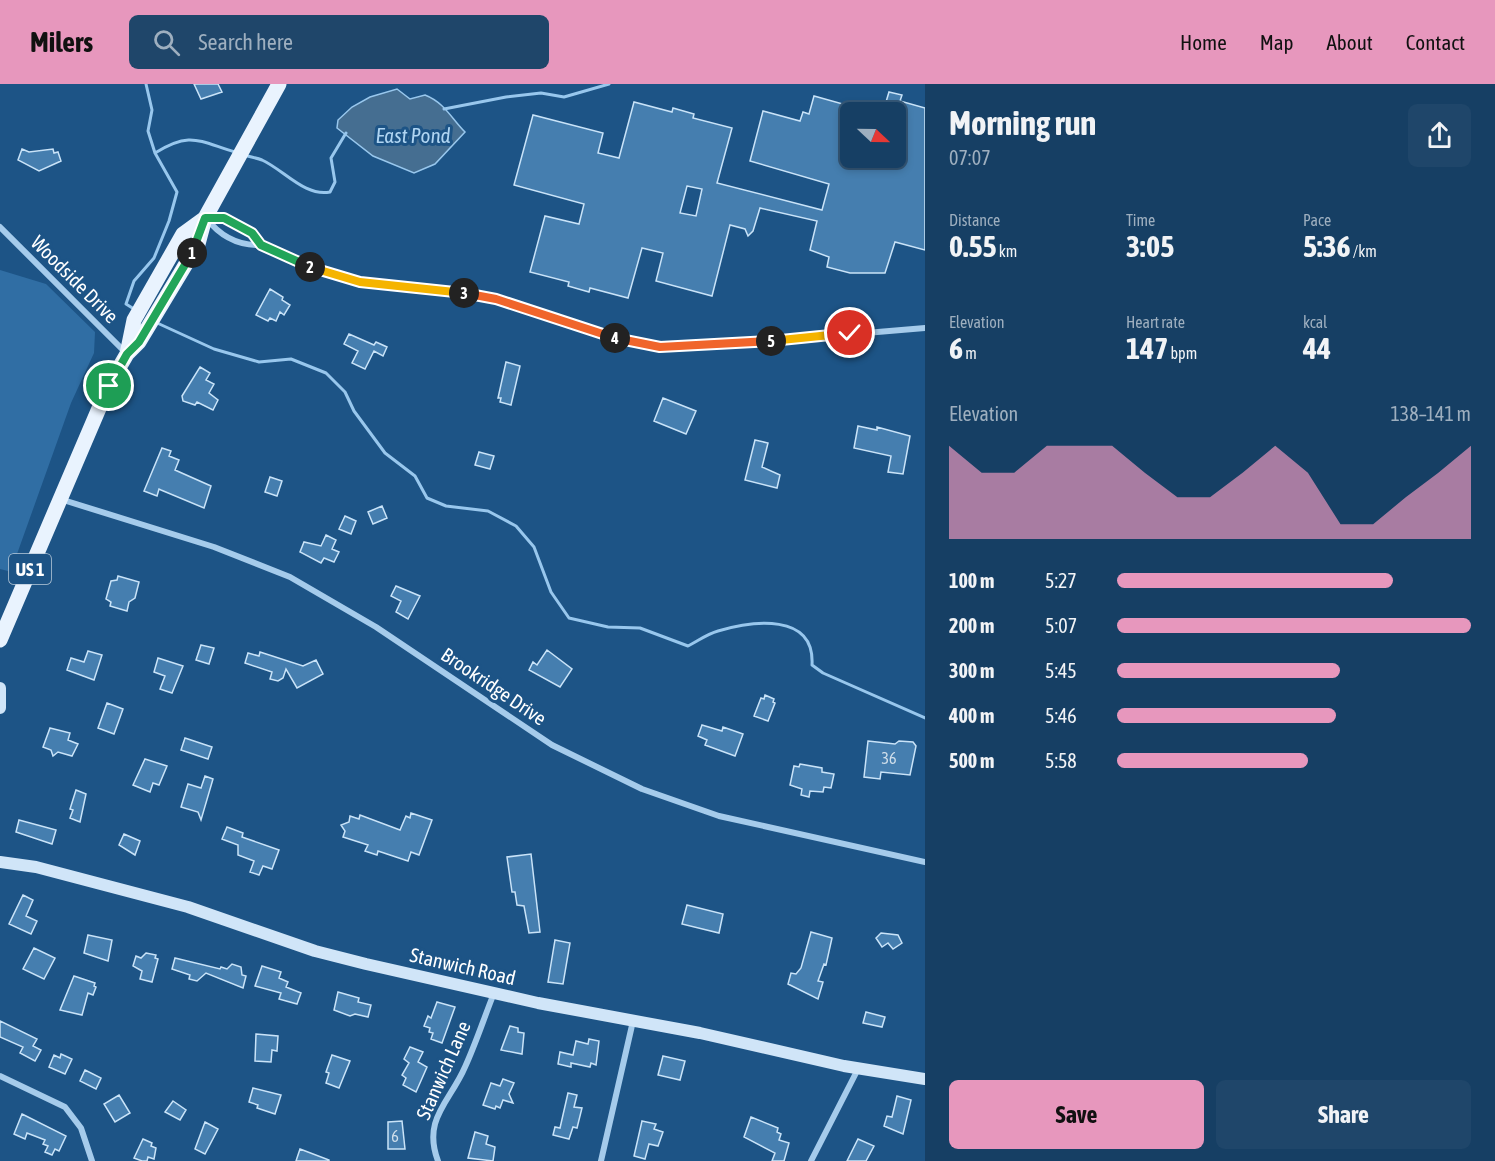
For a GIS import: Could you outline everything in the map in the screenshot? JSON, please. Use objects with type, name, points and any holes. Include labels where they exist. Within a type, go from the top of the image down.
[{"type":"main road","name":"US 1","points":[[140,324],[159,308],[198,243],[205,218],[279,84]]},
{"type":"main road","name":"US 1","points":[[0,640],[97,410],[140,324],[144,302],[183,234],[205,218]]},
{"type":"street","points":[[205,218],[224,218],[252,233],[261,245]]},
{"type":"street","points":[[205,218],[219,235],[247,246],[261,245],[313,268],[360,282],[476,295],[596,334],[660,347],[725,345],[925,328]]},
{"type":"street","name":"Woodside Drive","points":[[0,227],[127,354]]},
{"type":"street","name":"Brookridge Drive","points":[[59,499],[214,547],[290,577],[376,627],[552,745],[642,789],[719,816],[925,862]]},
{"type":"street","points":[[0,688],[0,708]]},
{"type":"street","name":"Stanwich Road","points":[[0,862],[36,867],[134,891],[234,921],[331,955],[494,993],[633,1020],[858,1069],[925,1079]]},
{"type":"street","name":"Stanwich Lane","points":[[438,1161],[432,1141],[436,1118],[464,1071],[494,993]]},
{"type":"street","points":[[601,1161],[633,1020]]},
{"type":"street","points":[[812,1161],[858,1069]]},
{"type":"street","points":[[0,1076],[64,1107],[81,1128],[92,1161]]},
{"type":"shaded area","points":[[0,270],[46,284],[95,332],[94,353],[71,403],[17,554],[8,571],[0,569]]},
{"type":"water","name":"East Pond","points":[[397,89],[410,99],[425,95],[432,98],[465,132],[435,164],[414,173],[373,156],[337,128],[338,120],[352,107],[370,97]]},
{"type":"building","points":[[194,84],[218,84],[222,92],[201,99]]},
{"type":"building","points":[[889,92],[902,95],[900,101],[904,102],[886,102]]},
{"type":"building","points":[[814,96],[840,103],[840,168],[906,168],[906,103],[925,108],[925,250],[895,242],[885,273],[850,273],[827,267],[829,257],[810,250],[817,221],[760,208],[753,231],[748,236],[745,229],[730,225],[712,296],[656,281],[663,253],[642,248],[628,298],[590,288],[589,292],[568,286],[569,282],[530,272],[545,216],[579,224],[584,204],[514,185],[533,115],[603,133],[598,153],[619,158],[634,102],[672,112],[673,108],[694,114],[693,118],[732,128],[717,183],[822,210],[829,184],[750,161],[763,111],[800,121],[803,112],[809,114]],"holes":[[[687,186],[702,189],[696,216],[680,213]]]},
{"type":"building","points":[[22,149],[29,152],[53,149],[54,153],[58,152],[61,161],[39,171],[18,160]]},
{"type":"building","points":[[270,289],[283,297],[282,300],[290,305],[284,315],[280,312],[276,321],[270,318],[268,321],[256,315]]},
{"type":"building","points":[[349,334],[374,345],[376,342],[387,347],[383,356],[374,351],[365,369],[352,363],[358,351],[344,344]]},
{"type":"building","points":[[506,362],[520,366],[511,405],[500,402],[501,398],[498,398]]},
{"type":"building","points":[[200,367],[210,373],[206,380],[214,384],[209,393],[218,400],[213,410],[197,402],[195,405],[183,401],[182,396]]},
{"type":"building","points":[[663,398],[696,411],[686,434],[654,421]]},
{"type":"building","points":[[858,426],[877,430],[877,427],[910,436],[903,474],[888,472],[891,456],[854,448]]},
{"type":"building","points":[[755,440],[768,443],[762,467],[780,475],[777,488],[745,480]]},
{"type":"building","points":[[162,448],[171,451],[169,456],[179,460],[175,470],[211,486],[204,508],[159,489],[157,496],[144,491]]},
{"type":"building","points":[[479,452],[494,456],[490,469],[475,465]]},
{"type":"building","points":[[270,477],[282,481],[277,496],[265,492]]},
{"type":"building","points":[[382,506],[387,518],[373,524],[368,512]]},
{"type":"building","points":[[345,516],[356,521],[351,534],[339,529]]},
{"type":"building","points":[[326,535],[336,540],[332,549],[339,552],[334,562],[324,558],[321,563],[300,552],[304,542],[321,546]]},
{"type":"building","points":[[118,576],[139,582],[135,598],[129,602],[127,611],[110,606],[111,602],[106,599],[111,581],[117,580]]},
{"type":"building","points":[[396,586],[420,596],[408,619],[396,612],[401,601],[391,596]]},
{"type":"building","points":[[201,645],[214,648],[209,664],[196,660]]},
{"type":"building","points":[[547,650],[572,669],[560,687],[529,670],[533,662],[537,665]]},
{"type":"building","points":[[88,651],[102,655],[94,680],[67,670],[71,658],[84,662]]},
{"type":"building","points":[[260,652],[303,666],[316,660],[323,674],[297,688],[286,669],[283,678],[278,681],[270,679],[272,672],[245,663],[248,653],[259,656]]},
{"type":"building","points":[[158,658],[183,666],[172,693],[160,689],[165,676],[154,672]]},
{"type":"building","points":[[765,695],[774,699],[775,703],[768,721],[754,716],[761,698],[764,699]]},
{"type":"building","points":[[107,703],[123,709],[114,734],[98,728]]},
{"type":"building","points":[[702,725],[722,731],[723,727],[743,734],[735,756],[705,745],[707,740],[698,736]]},
{"type":"building","points":[[50,728],[70,733],[68,740],[78,744],[72,756],[58,752],[53,756],[51,750],[43,747]]},
{"type":"building","points":[[185,738],[212,747],[208,759],[181,750]]},
{"type":"building","points":[[868,741],[895,744],[899,741],[913,742],[916,746],[910,775],[881,772],[880,779],[864,777]]},
{"type":"building","points":[[145,759],[167,766],[159,785],[153,783],[150,792],[133,785]]},
{"type":"building","points":[[800,764],[822,768],[822,772],[834,774],[831,788],[824,787],[823,792],[810,791],[809,797],[801,795],[802,789],[790,785],[794,766],[799,767]]},
{"type":"building","points":[[205,776],[213,779],[201,820],[198,812],[181,807],[188,784],[201,788]]},
{"type":"building","points":[[76,790],[86,794],[80,822],[70,818],[73,810],[70,809]]},
{"type":"building","points":[[411,813],[432,820],[419,855],[411,852],[408,861],[378,851],[377,855],[365,851],[368,845],[343,837],[345,831],[341,825],[349,822],[350,816],[359,819],[360,815],[400,830],[406,816],[410,818]]},
{"type":"building","points":[[19,820],[56,830],[52,844],[16,832]]},
{"type":"building","points":[[227,827],[243,833],[242,837],[279,850],[272,869],[263,866],[259,875],[250,872],[254,861],[238,855],[238,845],[222,839]]},
{"type":"building","points":[[124,834],[140,841],[135,855],[119,845]]},
{"type":"building","points":[[531,854],[540,932],[529,933],[524,906],[517,905],[515,892],[512,892],[507,857]]},
{"type":"building","points":[[23,895],[33,900],[26,916],[37,921],[31,934],[9,924]]},
{"type":"building","points":[[687,905],[723,914],[719,933],[682,924]]},
{"type":"building","points":[[811,932],[832,938],[826,965],[824,964],[818,981],[823,982],[818,999],[788,984],[791,973],[796,974],[801,968]]},
{"type":"building","points":[[881,933],[898,935],[902,943],[893,949],[888,943],[882,947],[876,938]]},
{"type":"building","points":[[88,935],[112,940],[108,961],[84,953]]},
{"type":"building","points":[[555,940],[570,943],[563,984],[548,982]]},
{"type":"building","points":[[34,948],[55,958],[44,979],[23,969]]},
{"type":"building","points":[[146,953],[156,955],[155,958],[158,959],[152,982],[140,979],[142,971],[133,966],[136,956],[141,958]]},
{"type":"building","points":[[175,958],[220,969],[221,967],[227,969],[232,964],[241,967],[242,975],[246,976],[243,988],[206,973],[197,981],[189,979],[190,975],[172,969]]},
{"type":"building","points":[[262,966],[281,972],[279,978],[288,982],[286,987],[301,993],[297,1004],[279,999],[281,993],[255,986]]},
{"type":"building","points":[[74,976],[95,983],[96,987],[93,995],[88,993],[82,1015],[60,1010]]},
{"type":"building","points":[[338,992],[359,998],[358,1002],[371,1005],[368,1017],[355,1014],[350,1016],[334,1010]]},
{"type":"building","points":[[437,1002],[455,1007],[442,1043],[431,1039],[433,1033],[429,1032],[430,1028],[424,1026],[428,1016],[431,1018]]},
{"type":"building","points":[[866,1012],[885,1017],[882,1027],[863,1023]]},
{"type":"building","points":[[0,1021],[37,1039],[33,1046],[41,1050],[35,1061],[20,1053],[23,1047],[0,1037]]},
{"type":"building","points":[[510,1026],[524,1033],[522,1054],[501,1050]]},
{"type":"building","points":[[256,1034],[278,1036],[277,1051],[272,1050],[271,1062],[255,1061]]},
{"type":"building","points":[[589,1039],[599,1041],[596,1065],[591,1063],[590,1067],[571,1063],[571,1067],[558,1064],[560,1052],[573,1055],[576,1041],[588,1044]]},
{"type":"building","points":[[410,1047],[423,1052],[418,1062],[427,1067],[416,1092],[403,1085],[406,1078],[402,1075],[409,1063],[404,1059]]},
{"type":"building","points":[[61,1054],[72,1059],[65,1074],[49,1067],[54,1055],[60,1058]]},
{"type":"building","points":[[332,1055],[350,1061],[339,1088],[326,1083],[329,1073],[326,1072]]},
{"type":"building","points":[[663,1056],[685,1061],[680,1080],[658,1075]]},
{"type":"building","points":[[85,1070],[101,1078],[96,1089],[80,1081]]},
{"type":"building","points":[[503,1079],[514,1083],[509,1094],[513,1103],[503,1100],[500,1108],[496,1106],[495,1109],[483,1105],[491,1083],[500,1086]]},
{"type":"building","points":[[253,1088],[281,1095],[275,1114],[257,1108],[258,1105],[249,1102]]},
{"type":"building","points":[[568,1093],[577,1095],[574,1107],[582,1108],[577,1128],[573,1127],[569,1139],[553,1135],[555,1127],[560,1128]]},
{"type":"building","points":[[119,1095],[130,1113],[115,1122],[104,1104]]},
{"type":"building","points":[[897,1096],[911,1100],[903,1134],[884,1126],[887,1116],[892,1117]]},
{"type":"building","points":[[173,1101],[186,1110],[180,1120],[165,1112]]},
{"type":"building","points":[[22,1114],[66,1136],[59,1151],[55,1149],[52,1155],[45,1152],[48,1146],[43,1144],[45,1140],[27,1133],[25,1139],[14,1134]]},
{"type":"building","points":[[751,1117],[778,1128],[777,1132],[781,1134],[779,1140],[789,1143],[784,1161],[772,1161],[775,1153],[744,1137]]},
{"type":"building","points":[[402,1121],[405,1149],[388,1149],[388,1122]]},
{"type":"building","points":[[642,1121],[656,1124],[654,1129],[663,1132],[658,1146],[649,1144],[645,1159],[634,1156]]},
{"type":"building","points":[[205,1122],[218,1129],[205,1154],[195,1149]]},
{"type":"building","points":[[475,1132],[488,1136],[486,1144],[495,1147],[493,1161],[468,1158]]},
{"type":"building","points":[[143,1139],[152,1143],[151,1146],[156,1148],[154,1159],[148,1157],[147,1161],[142,1161],[134,1158]]},
{"type":"building","points":[[858,1139],[874,1146],[866,1161],[847,1161]]},
{"type":"building","points":[[300,1149],[329,1160],[329,1161],[296,1161]]},
{"type":"waterway","points":[[134,309],[126,304],[134,281],[154,258],[169,221],[177,192],[155,153],[148,131],[152,110],[146,84]]},
{"type":"waterway","points":[[444,109],[541,93],[564,97],[609,84]]},
{"type":"waterway","points":[[244,155],[270,164],[312,191],[330,192],[335,182],[331,158],[346,133]]},
{"type":"waterway","points":[[155,153],[167,146],[186,140],[203,142],[235,152]]},
{"type":"waterway","points":[[155,322],[214,349],[259,362],[291,359],[326,373],[345,392],[354,411],[385,453],[415,476],[427,498],[446,506],[488,511],[516,526],[534,547],[551,592],[569,618],[608,627],[640,628],[688,646],[710,634],[732,627],[763,623],[779,624],[793,628],[803,636],[810,648],[812,665],[823,673],[925,718]]},
{"type":"route","points":[[109,386],[127,354],[139,342],[198,243],[205,218],[224,218],[252,233],[261,245],[336,276],[360,282],[453,291],[496,299],[596,334],[626,341],[660,347],[686,347],[850,333]]}]
